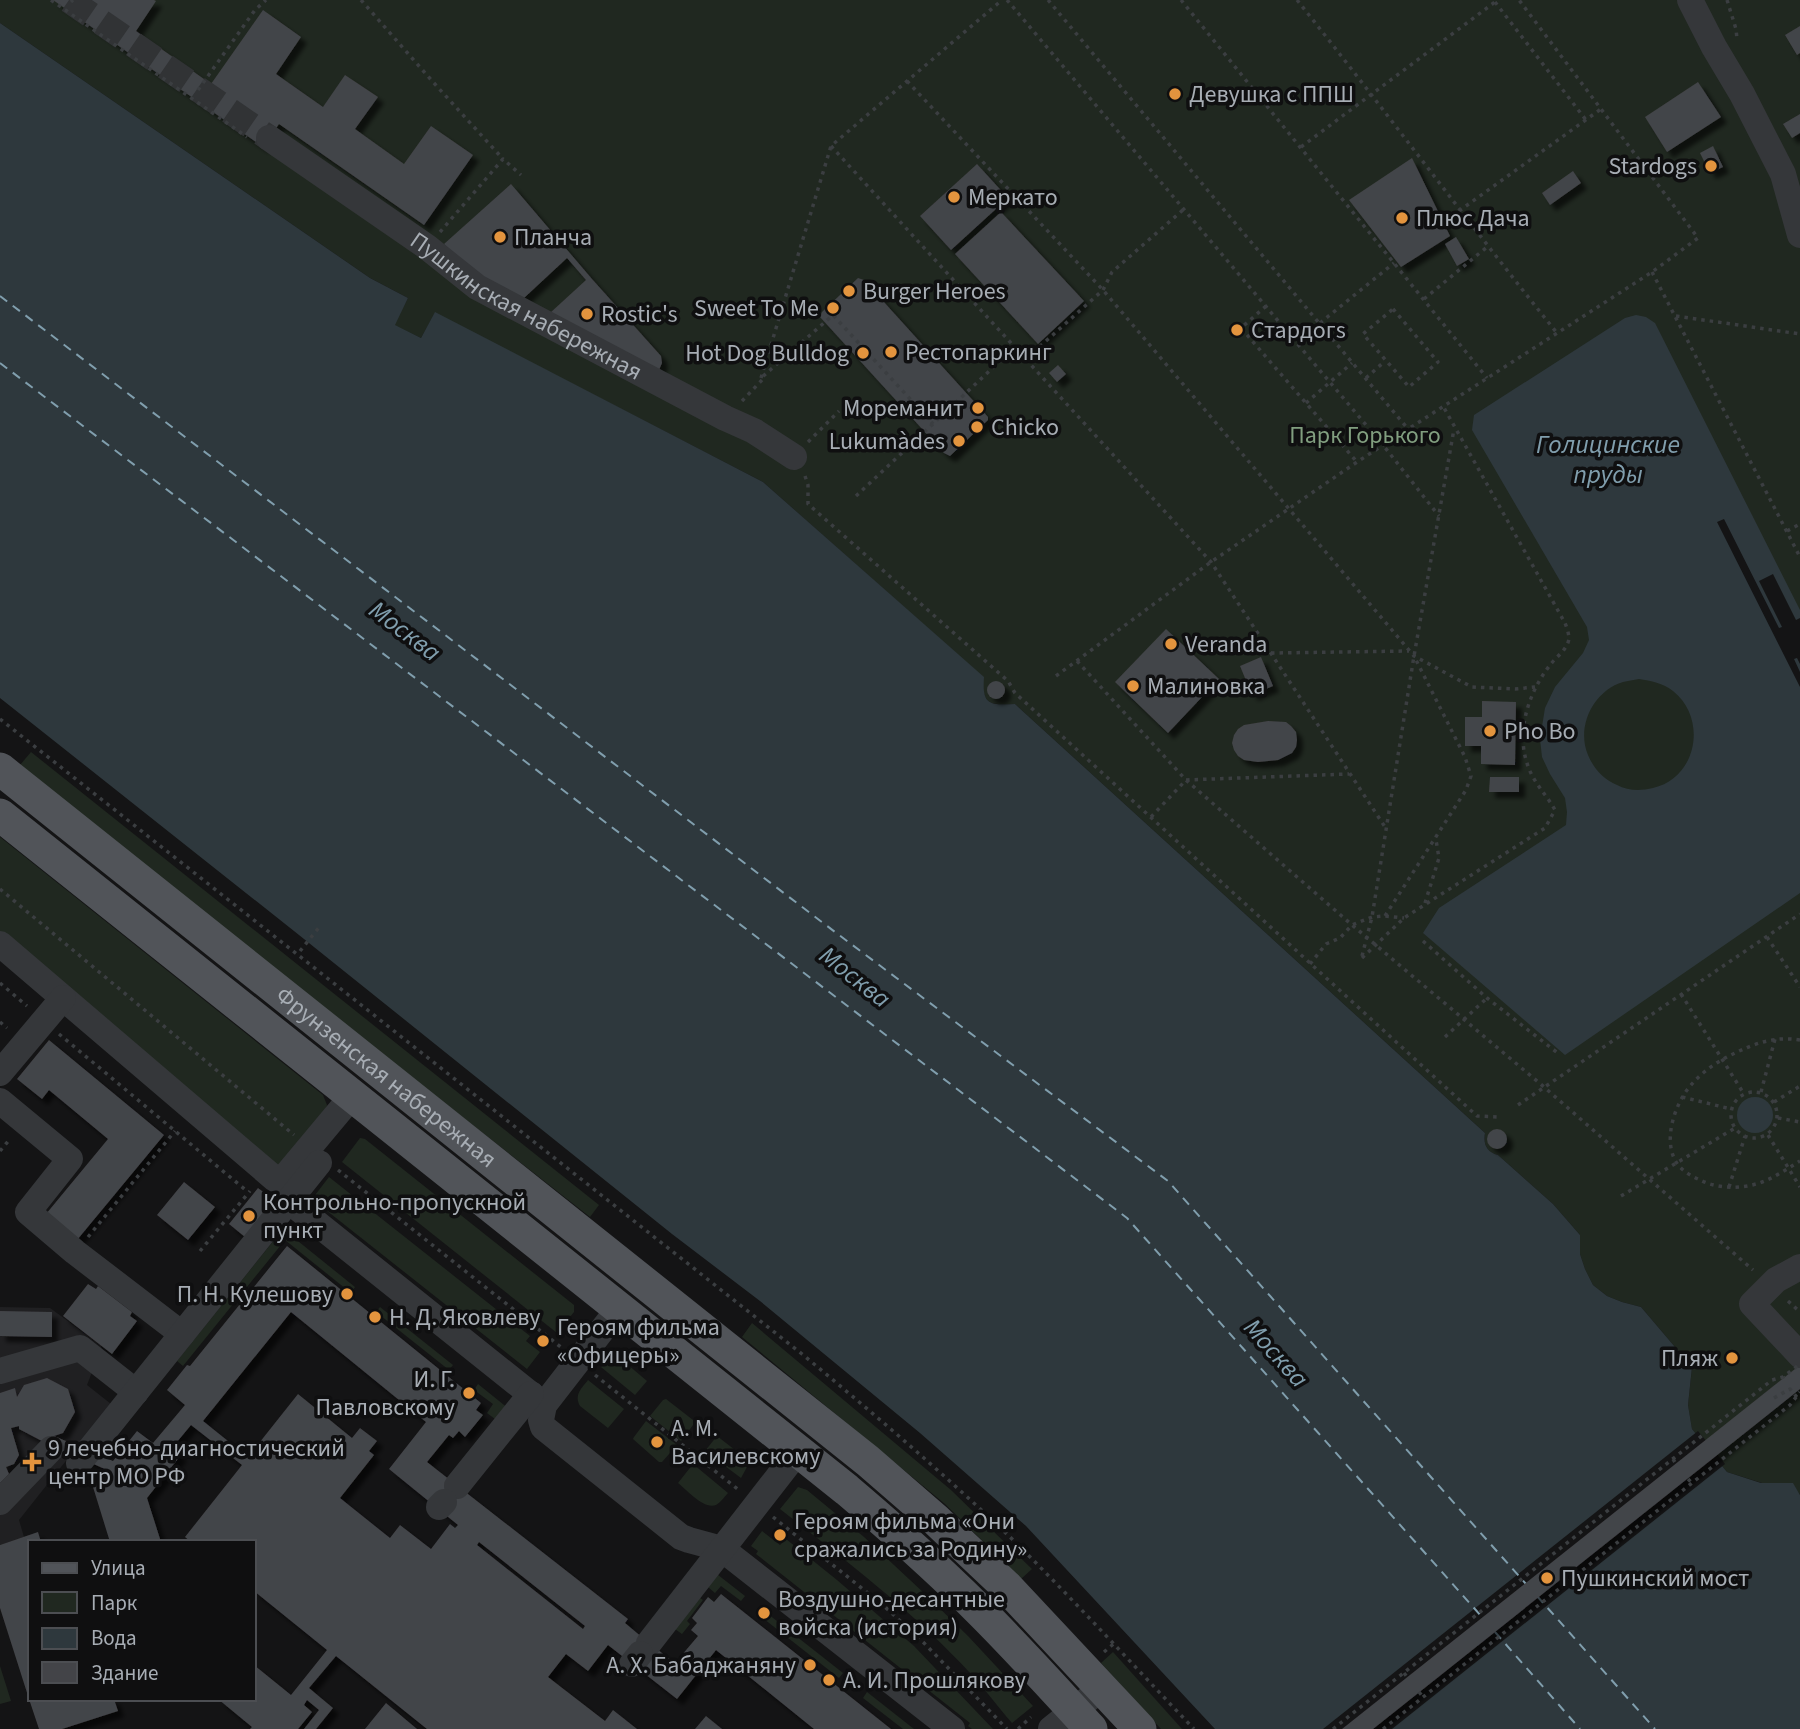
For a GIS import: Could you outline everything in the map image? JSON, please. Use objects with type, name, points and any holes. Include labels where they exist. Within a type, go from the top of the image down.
[{"type":"main road","name":"Фрунзенская набережная","points":[[0,769],[868,1461],[1007,1587],[1140,1729]]},
{"type":"main road","name":"Фрунзенская набережная","points":[[0,815],[799,1450],[914,1547],[1059,1693],[1072,1723]]},
{"type":"street","points":[[1690,0],[1783,174],[1800,235]]},
{"type":"street","name":"Пушкинская набережная","points":[[269,138],[427,247],[477,286],[754,431],[794,457]]},
{"type":"street","points":[[0,944],[271,1177],[279,1179],[316,1153]]},
{"type":"street","points":[[0,1073],[64,998]]},
{"type":"street","points":[[79,1462],[289,1201],[316,1153],[359,1100]]},
{"type":"street","points":[[0,1101],[71,1159],[28,1212],[75,1252],[182,1334]]},
{"type":"street","points":[[289,1201],[538,1399],[543,1427],[681,1537],[722,1549],[952,1729]]},
{"type":"street","points":[[1800,1267],[1776,1280],[1762,1295],[1800,1355]]},
{"type":"street","points":[[447,1498],[538,1399],[578,1361],[620,1307]]},
{"type":"street","points":[[0,1371],[79,1348],[136,1392]]},
{"type":"street","points":[[0,1502],[51,1449]]},
{"type":"street","points":[[641,1654],[799,1450]]},
{"type":"street","points":[[1072,1723],[1102,1688]]},
{"type":"path","points":[[198,90],[255,10],[266,0]]},
{"type":"path","points":[[361,0],[503,159],[521,175]]},
{"type":"path","points":[[725,418],[762,380],[831,146],[1002,0]]},
{"type":"path","points":[[1007,0],[1383,445],[1439,516]]},
{"type":"path","points":[[1048,0],[1408,429]]},
{"type":"path","points":[[1181,0],[1487,378]]},
{"type":"path","points":[[1297,0],[1372,94],[1487,247],[1557,333]]},
{"type":"path","points":[[1056,676],[1211,562],[1357,462],[1652,272],[1698,238],[1519,0]]},
{"type":"path","points":[[1301,147],[1495,1],[1586,120]]},
{"type":"path","points":[[907,81],[1103,290],[1414,656],[1472,687],[1535,687]]},
{"type":"path","points":[[1459,211],[1601,109]]},
{"type":"path","points":[[831,146],[1211,562],[1387,830]]},
{"type":"path","points":[[427,247],[503,159]]},
{"type":"path","points":[[1026,359],[1103,290],[1112,272],[1184,209]]},
{"type":"path","points":[[1424,299],[1487,247]]},
{"type":"path","points":[[1320,323],[1395,262]]},
{"type":"path","points":[[1652,272],[1800,557]]},
{"type":"path","points":[[1266,306],[1241,328],[1357,462]]},
{"type":"path","points":[[1393,309],[1438,362],[1409,387],[1386,360],[1363,334],[1393,309]]},
{"type":"path","points":[[761,378],[833,315],[933,424]]},
{"type":"path","points":[[1676,316],[1800,334]]},
{"type":"path","points":[[856,496],[1015,347]]},
{"type":"path","points":[[1366,378],[1386,360]]},
{"type":"path","points":[[1306,403],[1353,363]]},
{"type":"path","points":[[1443,406],[1565,623],[1569,637],[1564,649],[1535,687],[1525,722],[1526,761],[1532,778],[1555,810],[1545,828],[1404,918],[1362,958],[1372,917],[1454,427]]},
{"type":"path","points":[[839,411],[794,457],[808,481],[808,504],[1008,681],[1015,693],[1477,1116],[1498,1117]]},
{"type":"path","points":[[1787,531],[1800,524]]},
{"type":"path","points":[[1270,653],[1409,651]]},
{"type":"path","points":[[1385,916],[1466,790],[1471,776],[1465,757],[1414,656]]},
{"type":"path","points":[[1077,661],[1186,780],[1648,1179],[1762,1295],[1800,1312]]},
{"type":"path","points":[[0,719],[802,1354],[919,1453],[1000,1528],[1115,1642],[1194,1729]]},
{"type":"path","points":[[1151,817],[1186,780],[1349,774]]},
{"type":"path","points":[[1424,905],[1439,858],[1435,838]]},
{"type":"path","points":[[0,889],[316,1153],[884,1606],[924,1643],[1007,1729]]},
{"type":"path","points":[[1518,1105],[1800,914]]},
{"type":"path","points":[[1310,964],[1326,944],[1340,938],[1352,925],[1372,917],[1404,918]]},
{"type":"path","points":[[300,951],[321,925]]},
{"type":"path","points":[[1767,937],[1800,987]]},
{"type":"path","points":[[1423,941],[1487,998],[1559,1054]]},
{"type":"path","points":[[0,983],[248,1192],[200,1251]]},
{"type":"path","points":[[1681,994],[1744,1094]]},
{"type":"path","points":[[1445,1037],[1487,998]]},
{"type":"path","points":[[1761,1092],[1775,1039]]},
{"type":"path","points":[[1800,1040],[1775,1039],[1759,1042],[1723,1059],[1698,1078],[1682,1097],[1675,1111],[1671,1144],[1677,1163],[1682,1169],[1703,1181],[1729,1187],[1759,1183],[1800,1161]]},
{"type":"path","points":[[1774,1102],[1800,1086]]},
{"type":"path","points":[[1761,1092],[1774,1102],[1778,1118],[1776,1126],[1768,1135],[1756,1139],[1745,1136],[1735,1128],[1732,1109],[1744,1094],[1761,1092]]},
{"type":"path","points":[[1682,1097],[1732,1109]]},
{"type":"path","points":[[1778,1118],[1800,1122]]},
{"type":"path","points":[[1621,1196],[1735,1128]]},
{"type":"path","points":[[75,1252],[175,1131]]},
{"type":"path","points":[[1768,1135],[1800,1187]]},
{"type":"path","points":[[0,1151],[13,1136]]},
{"type":"path","points":[[1729,1187],[1745,1136]]},
{"type":"path","points":[[1333,1729],[1674,1461],[1772,1380],[1783,1378],[1800,1364]]},
{"type":"path","points":[[1774,1398],[1790,1389],[1800,1401]]},
{"type":"path","points":[[1383,1729],[1790,1405],[1797,1393]]},
{"type":"path","points":[[1688,1479],[1692,1483]]},
{"type":"path","points":[[1404,1673],[1407,1677]]},
{"type":"path","points":[[1419,1692],[1423,1697]]},
{"type":"shaded area","name":"9 лечебно-диагностический центр МО РФ","points":[[0,1307],[50,1308],[102,1346],[87,1385],[111,1404],[19,1520],[24,1537],[0,1545]]},
{"type":"green space","name":"Парк Горького","points":[[0,0],[1800,0],[1800,1495],[1792,1483],[1762,1483],[1727,1472],[1692,1429],[1688,1405],[1692,1367],[1641,1307],[1607,1296],[1593,1285],[1580,1254],[1580,1235],[1553,1204],[1489,1150],[1485,1144],[1485,1133],[1015,704],[989,701],[984,693],[983,677],[763,482],[435,313],[421,338],[394,325],[408,298],[370,278],[0,23]]},
{"type":"green space","points":[[31,752],[599,1205],[590,1217],[20,765]]},
{"type":"green space","points":[[0,837],[323,1095],[327,1105],[325,1115],[280,1167],[0,936]]},
{"type":"green space","points":[[360,1138],[365,1139],[574,1305],[574,1312],[557,1333],[342,1162]]},
{"type":"green space","points":[[329,1177],[530,1336],[526,1341],[540,1352],[527,1369],[312,1199]]},
{"type":"green space","points":[[283,1229],[355,1287],[351,1293],[285,1240],[183,1366],[177,1361]]},
{"type":"green space","points":[[380,1307],[453,1365],[449,1370],[376,1312]]},
{"type":"green space","points":[[752,1323],[951,1490],[1032,1569],[1021,1579],[945,1504],[742,1337]]},
{"type":"green space","points":[[611,1358],[621,1359],[647,1381],[635,1395],[601,1367]]},
{"type":"green space","points":[[588,1380],[624,1409],[608,1428],[578,1402],[579,1392]]},
{"type":"green space","points":[[478,1384],[509,1409],[499,1422],[487,1413],[493,1404],[474,1390]]},
{"type":"green space","points":[[666,1399],[693,1420],[693,1425],[681,1441],[650,1416]]},
{"type":"green space","points":[[646,1421],[677,1445],[662,1462],[633,1439]]},
{"type":"green space","points":[[717,1436],[744,1457],[747,1467],[741,1478],[705,1451]]},
{"type":"green space","points":[[693,1464],[728,1493],[716,1505],[706,1505],[678,1483]]},
{"type":"green space","points":[[798,1487],[807,1490],[864,1537],[968,1636],[1033,1706],[1012,1723],[971,1674],[926,1629],[780,1509]]},
{"type":"green space","points":[[762,1531],[780,1545],[786,1539],[914,1646],[993,1729],[972,1729],[968,1726],[970,1723],[756,1554],[758,1551],[751,1546]]},
{"type":"green space","points":[[713,1571],[745,1596],[741,1601],[721,1586],[715,1593],[708,1587],[700,1598],[703,1600],[687,1621],[690,1624],[682,1634],[675,1629]]},
{"type":"green space","points":[[768,1614],[843,1673],[839,1678],[764,1619]]},
{"type":"green space","points":[[1113,1652],[1182,1729],[1161,1729],[1101,1663]]},
{"type":"green space","points":[[0,1666],[11,1701],[0,1704]]},
{"type":"green space","points":[[867,1692],[914,1729],[903,1729],[863,1698]]},
{"type":"water","name":"Москва","points":[[0,23],[370,278],[408,298],[395,325],[421,338],[435,312],[763,482],[984,677],[984,693],[989,701],[1015,704],[1485,1133],[1485,1144],[1489,1150],[1553,1204],[1580,1235],[1580,1254],[1593,1285],[1607,1296],[1641,1307],[1692,1367],[1688,1405],[1692,1429],[1727,1472],[1761,1483],[1793,1483],[1800,1495],[1800,1729],[1215,1729],[1026,1526],[920,1433],[760,1301],[672,1234],[0,698]]},
{"type":"water","name":"Голицинские пруды","points":[[1636,315],[1655,323],[1800,610],[1800,893],[1565,1055],[1423,933],[1439,908],[1566,825],[1565,798],[1542,757],[1540,739],[1545,708],[1555,687],[1583,653],[1589,640],[1587,627],[1472,430],[1474,415],[1625,318]],"holes":[[[1639,679],[1657,683],[1673,691],[1684,703],[1694,731],[1693,746],[1680,773],[1668,782],[1644,790],[1626,788],[1607,780],[1588,755],[1584,733],[1590,711],[1603,693],[1623,682]]]},
{"type":"water","points":[[1755,1097],[1767,1103],[1773,1115],[1767,1127],[1755,1133],[1743,1127],[1737,1115],[1743,1103]]},
{"type":"pier","points":[[1724,519],[1779,628],[1782,627],[1759,581],[1773,574],[1796,620],[1800,618],[1800,664],[1797,658],[1794,659],[1800,672],[1800,687],[1717,522]]},
{"type":"pier","name":"Пушкинский мост","points":[[1698,1431],[1725,1464],[1392,1729],[1323,1729]]},
{"type":"building","points":[[53,0],[156,1],[136,31],[211,84],[263,10],[301,37],[276,74],[323,107],[345,75],[378,97],[355,129],[404,164],[431,126],[473,155],[424,225],[279,124],[263,147]]},
{"type":"building","points":[[1800,26],[1800,53],[1797,55],[1785,35]]},
{"type":"building","points":[[1698,82],[1721,117],[1667,152],[1645,117]]},
{"type":"building","points":[[1800,114],[1800,133],[1792,138],[1783,124]]},
{"type":"building","points":[[1713,146],[1723,167],[1710,173],[1700,153]]},
{"type":"building","name":"Плюс Дача","points":[[1412,158],[1450,236],[1401,267],[1349,200]]},
{"type":"building","points":[[977,164],[1008,198],[951,250],[920,216]]},
{"type":"building","points":[[1573,171],[1581,183],[1550,205],[1542,193]]},
{"type":"building","points":[[511,184],[661,356],[659,370],[478,282],[444,244]],"holes":[[[567,258],[586,280],[550,313],[524,298]]]},
{"type":"building","points":[[1001,212],[1084,301],[1038,344],[955,254]]},
{"type":"building","points":[[1456,237],[1469,259],[1457,266],[1445,244]]},
{"type":"building","name":"Рестопаркинг","points":[[858,278],[864,280],[988,417],[950,456],[944,453],[820,317]]},
{"type":"building","points":[[1058,365],[1066,374],[1057,382],[1049,373]]},
{"type":"building","points":[[1166,629],[1219,679],[1168,733],[1115,682]]},
{"type":"building","points":[[1261,657],[1273,686],[1252,695],[1240,666]]},
{"type":"building","points":[[996,681],[1002,684],[1005,690],[1002,696],[996,699],[990,696],[987,690],[990,684]]},
{"type":"building","name":"Pho Bo","points":[[1482,701],[1516,702],[1515,765],[1481,764],[1481,746],[1465,746],[1465,717],[1482,717]]},
{"type":"building","points":[[1268,721],[1286,722],[1296,732],[1296,747],[1292,753],[1278,760],[1258,762],[1244,760],[1238,756],[1232,743],[1238,729],[1244,725]]},
{"type":"building","points":[[1490,777],[1519,777],[1519,792],[1489,792]]},
{"type":"building","points":[[49,1040],[164,1135],[77,1240],[46,1214],[108,1139],[49,1090],[42,1099],[17,1079]]},
{"type":"building","points":[[1493,1129],[1501,1129],[1507,1139],[1501,1149],[1493,1149],[1487,1143],[1487,1135]]},
{"type":"building","points":[[184,1182],[215,1207],[188,1240],[157,1215]]},
{"type":"building","name":"Контрольно-пропускной пункт","points":[[258,1188],[274,1200],[245,1237],[229,1224]]},
{"type":"building","points":[[287,1246],[481,1403],[476,1410],[483,1415],[465,1437],[459,1431],[453,1438],[449,1435],[427,1462],[628,1619],[625,1623],[649,1643],[675,1663],[698,1636],[691,1630],[697,1623],[692,1618],[708,1597],[714,1602],[721,1594],[891,1729],[814,1729],[716,1650],[677,1699],[608,1645],[588,1671],[566,1654],[548,1677],[605,1721],[613,1710],[637,1729],[427,1729],[336,1656],[309,1688],[333,1708],[316,1729],[304,1729],[319,1710],[307,1700],[304,1705],[312,1712],[298,1729],[250,1729],[252,1727],[220,1701],[256,1701],[256,1667],[291,1695],[327,1650],[256,1593],[256,1540],[189,1540],[185,1537],[242,1465],[191,1425],[172,1448],[181,1455],[147,1498],[160,1540],[109,1540],[93,1487],[107,1470],[40,1440],[19,1429],[19,1426],[11,1428],[19,1455],[14,1464],[6,1467],[9,1474],[0,1483],[0,1393],[15,1388],[17,1397],[24,1385],[47,1378],[68,1389],[75,1412],[63,1433],[54,1436],[113,1461],[137,1431],[153,1443],[185,1405],[167,1390],[187,1365],[190,1366]],"holes":[[[291,1312],[426,1422],[389,1469],[458,1525],[455,1528],[450,1524],[431,1549],[400,1525],[390,1538],[340,1498],[374,1455],[369,1451],[377,1441],[360,1428],[352,1438],[298,1394],[248,1457],[203,1421]],[[479,1542],[585,1626],[583,1629],[477,1545]]]},
{"type":"building","points":[[88,1284],[96,1289],[98,1286],[132,1312],[130,1316],[137,1321],[112,1354],[63,1316]]},
{"type":"building","points":[[0,1311],[52,1312],[52,1337],[0,1336]]},
{"type":"building","name":"Пушкинский мост","points":[[1800,1365],[1800,1389],[1373,1729],[1342,1729]]},
{"type":"building","points":[[38,1532],[40,1540],[28,1540],[28,1696],[0,1608],[0,1545]]},
{"type":"building","points":[[30,1701],[115,1701],[118,1711],[62,1729],[39,1729]]},
{"type":"building","points":[[386,1703],[417,1729],[365,1729]]},
{"type":"building","points":[[706,1716],[722,1729],[695,1729]]},
{"type":"ferry route","points":[[0,296],[835,932],[1168,1181],[1526,1584]]},
{"type":"ferry route","points":[[0,363],[1127,1218],[1482,1617]]},
{"type":"ferry route","points":[[1537,1596],[1655,1729]]},
{"type":"ferry route","points":[[1495,1632],[1580,1729]]},
{"type":"tunnel","points":[[69,0],[269,138]]},
{"type":"place","name":"Девушка с ППШ","points":[[1175,94]]},
{"type":"place","name":"Stardogs","points":[[1711,166]]},
{"type":"place","name":"Меркато","points":[[954,197]]},
{"type":"place","name":"Плюс Дача","points":[[1402,218]]},
{"type":"place","name":"Планча","points":[[500,237]]},
{"type":"place","name":"Burger Heroes","points":[[849,291]]},
{"type":"place","name":"Sweet To Me","points":[[833,308]]},
{"type":"place","name":"Rostic's","points":[[587,314]]},
{"type":"place","name":"Стардогs","points":[[1237,330]]},
{"type":"place","name":"Рестопаркинг","points":[[891,352]]},
{"type":"place","name":"Hot Dog Bulldog","points":[[863,353]]},
{"type":"place","name":"Мореманит","points":[[978,408]]},
{"type":"place","name":"Chicko","points":[[977,427]]},
{"type":"place","name":"Lukumàdes","points":[[959,441]]},
{"type":"place","name":"Veranda","points":[[1171,644]]},
{"type":"place","name":"Малиновка","points":[[1133,686]]},
{"type":"place","name":"Pho Bo","points":[[1490,731]]},
{"type":"place","name":"Контрольно-пропускной пункт","points":[[249,1216]]},
{"type":"place","name":"П. Н. Кулешову","points":[[347,1294]]},
{"type":"place","name":"Н. Д. Яковлеву","points":[[375,1317]]},
{"type":"place","name":"Героям фильма «Офицеры»","points":[[543,1341]]},
{"type":"place","name":"Пляж","points":[[1732,1358]]},
{"type":"place","name":"И. Г. Павловскому","points":[[469,1393]]},
{"type":"place","name":"А. М. Василевскому","points":[[657,1442]]},
{"type":"place","name":"9 лечебно-диагностический центр МО РФ","points":[[32,1462]]},
{"type":"place","name":"Героям фильма «Они сражались за Родину»","points":[[780,1535]]},
{"type":"place","name":"Пушкинский мост","points":[[1547,1578]]},
{"type":"place","name":"Воздушно-десантные войска (история)","points":[[764,1613]]},
{"type":"place","name":"А. Х. Бабаджаняну","points":[[810,1665]]},
{"type":"place","name":"А. И. Прошлякову","points":[[829,1680]]}]
